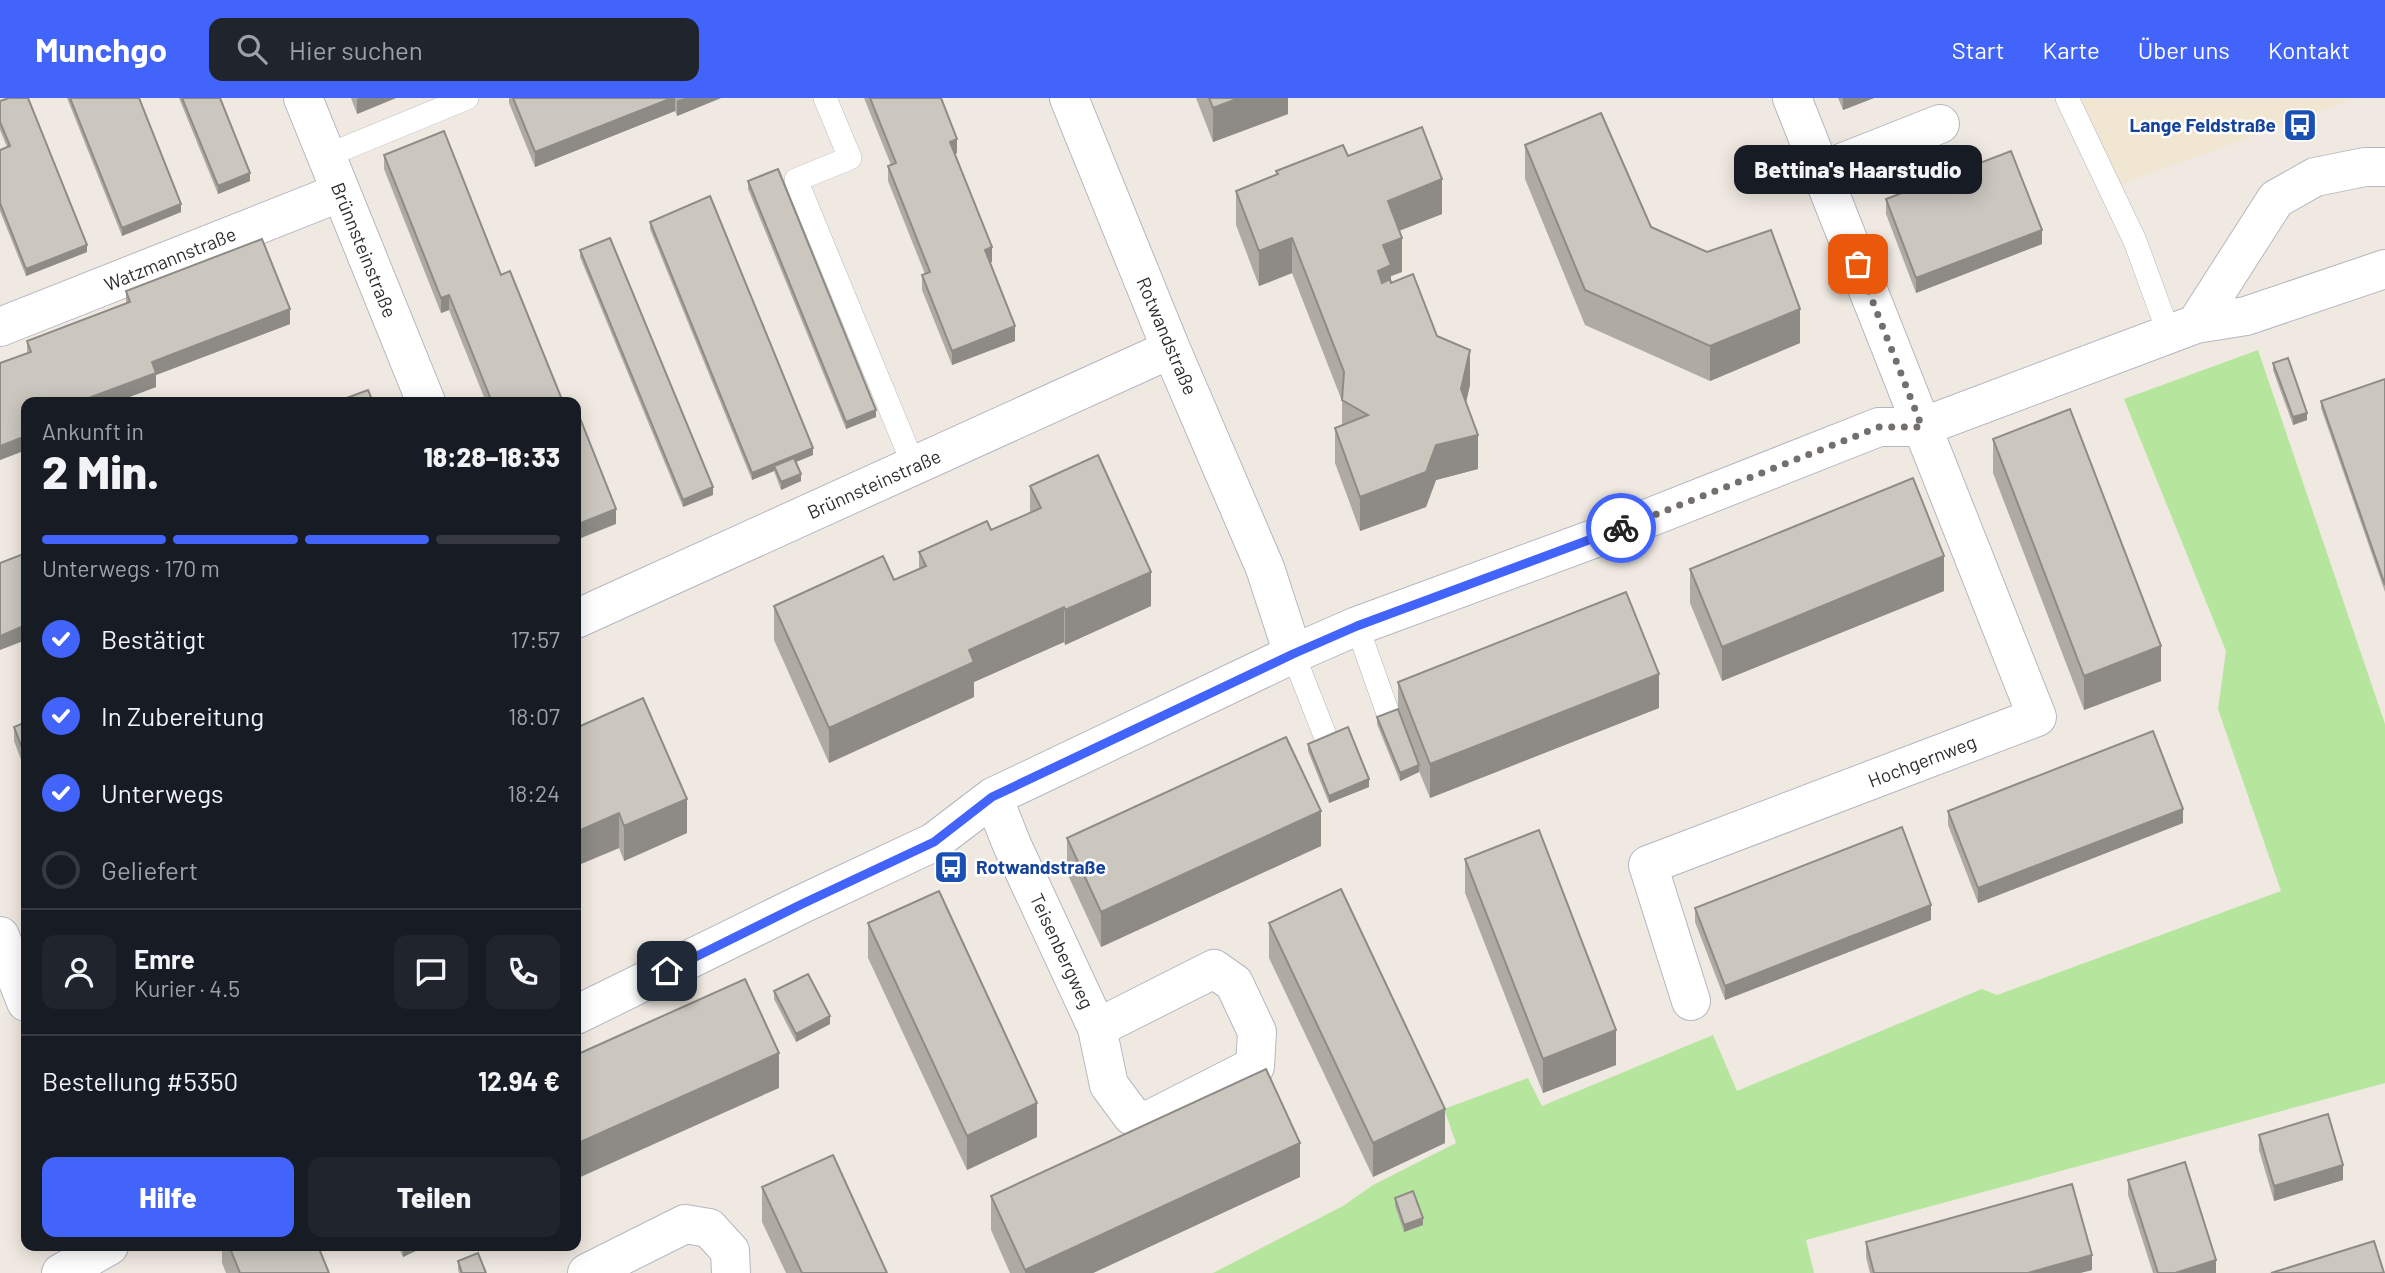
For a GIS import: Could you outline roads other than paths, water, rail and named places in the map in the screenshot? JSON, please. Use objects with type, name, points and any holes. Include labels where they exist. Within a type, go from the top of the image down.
[{"type":"street","name":"Brünnsteinstraße","points":[[303,98],[424,397]]},
{"type":"street","name":"Rotwandstraße","points":[[1069,98],[1171,349],[1265,568],[1293,654]]},
{"type":"street","points":[[1792,98],[1922,427]]},
{"type":"street","points":[[1821,170],[1940,124]]},
{"type":"street","points":[[2182,329],[2277,199],[2315,177],[2365,167],[2385,167]]},
{"type":"street","name":"Watzmannstraße","points":[[0,327],[341,192]]},
{"type":"street","points":[[581,1013],[934,842],[992,797],[1357,626],[1623,528],[1879,427],[1922,427],[2182,329],[2246,316],[2385,270]]},
{"type":"street","name":"Brünnsteinstraße","points":[[581,617],[1171,349]]},
{"type":"street","name":"Hochgernweg","points":[[1691,1001],[1648,865],[2037,717],[1922,427]]},
{"type":"street","name":"Teisenbergweg","points":[[992,797],[1097,1028]]},
{"type":"street","points":[[0,936],[21,989]]},
{"type":"street","points":[[587,1273],[685,1224],[709,1228],[730,1251],[731,1273]]},
{"type":"street","points":[[61,1273],[101,1251]]},
{"type":"street","points":[[112,1251],[122,1273]]},
{"type":"lane","points":[[326,156],[467,98]]},
{"type":"lane","points":[[825,98],[850,158],[796,180],[914,466]]},
{"type":"lane","points":[[2067,98],[2135,241],[2182,329]]},
{"type":"lane","points":[[1357,626],[1390,719]]},
{"type":"lane","points":[[1293,654],[1328,743]]},
{"type":"place","name":"Lange Feldstraße","points":[[2300,125]]},
{"type":"place","name":"Bettina's Haarstudio","points":[[1858,264]]},
{"type":"place","name":"Rotwandstraße","points":[[951,867]]}]
